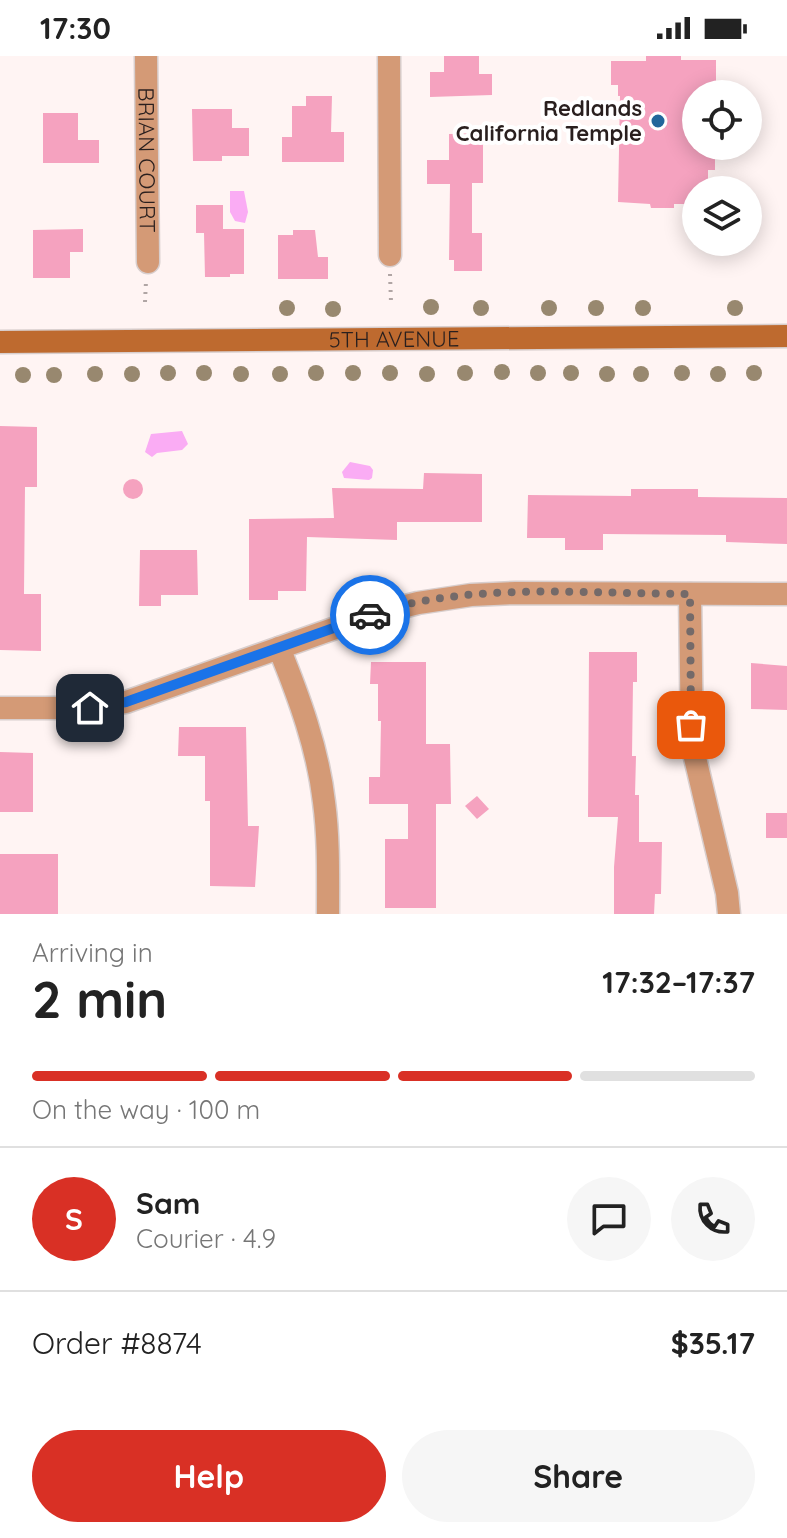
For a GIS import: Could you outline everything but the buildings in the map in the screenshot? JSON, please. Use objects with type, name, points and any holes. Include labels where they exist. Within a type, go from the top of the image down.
[{"type":"main road","name":"5TH AVENUE","points":[[0,342],[787,336]]},
{"type":"street","name":"BRIAN COURT","points":[[146,56],[148,262]]},
{"type":"street","points":[[389,56],[390,255]]},
{"type":"street","points":[[690,594],[692,745],[727,893],[729,914]]},
{"type":"street","points":[[0,708],[90,708],[126,702],[378,613],[471,595],[787,594]]},
{"type":"street","points":[[279,648],[312,741],[324,801],[328,914]]},
{"type":"path","points":[[390,255],[391,302]]},
{"type":"shaded area","points":[[230,191],[244,191],[248,212],[245,223],[235,221],[230,212]]},
{"type":"shaded area","points":[[182,431],[188,444],[182,450],[157,453],[152,457],[145,452],[151,434]]},
{"type":"shaded area","points":[[350,462],[370,466],[372,478],[344,478],[342,472]]},
{"type":"way so far","points":[[370,615],[418,603],[471,595],[690,594],[691,725]]},
{"type":"place","name":"Redlands California Temple","points":[[658,121]]},
{"type":"route","points":[[90,708],[126,702],[370,615]]}]
